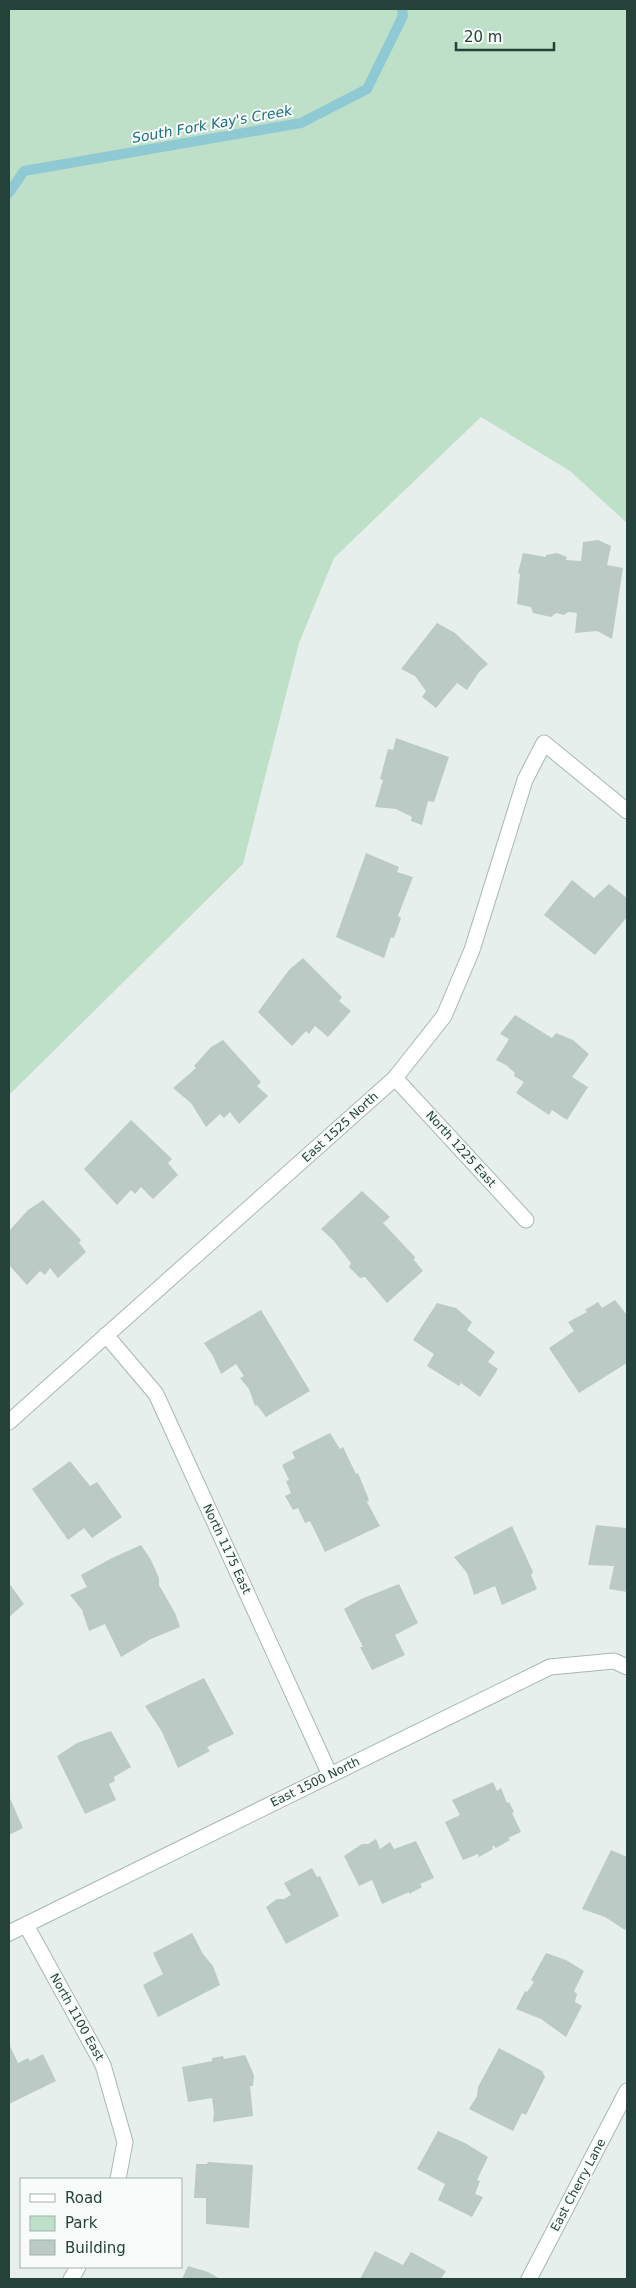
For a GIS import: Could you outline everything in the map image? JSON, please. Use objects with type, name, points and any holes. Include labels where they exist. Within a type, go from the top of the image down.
[{"type":"street","name":"East 1525 North","points":[[9,1422],[395,1078],[444,1016],[472,950],[525,780],[544,743],[627,811]]},
{"type":"street","name":"North 1225 East","points":[[395,1078],[526,1220]]},
{"type":"street","name":"North 1175 East","points":[[106,1335],[156,1394],[330,1775]]},
{"type":"street","name":"East 1500 North","points":[[9,1933],[550,1667],[614,1661],[627,1667]]},
{"type":"street","name":"North 1100 East","points":[[26,1925],[103,2065],[125,2142],[118,2178]]},
{"type":"street","name":"East Cherry Lane","points":[[528,2279],[627,2091]]},
{"type":"green space","points":[[9,9],[627,9],[627,523],[570,471],[481,417],[334,558],[299,643],[243,864],[9,1095]]},
{"type":"building","points":[[598,540],[611,546],[607,565],[623,568],[612,639],[597,631],[575,633],[577,613],[568,612],[564,615],[556,613],[551,617],[533,613],[531,607],[517,604],[520,574],[518,573],[523,553],[546,557],[546,555],[557,553],[567,557],[566,560],[581,561],[583,542]]},
{"type":"building","points":[[437,623],[455,633],[488,664],[479,672],[467,690],[457,683],[436,708],[422,697],[426,691],[415,676],[401,669]]},
{"type":"building","points":[[396,738],[449,757],[434,802],[428,801],[422,825],[411,821],[412,817],[396,809],[375,807],[383,780],[380,779],[388,749],[393,750]]},
{"type":"building","points":[[366,853],[399,867],[397,872],[413,877],[398,916],[401,918],[394,938],[391,937],[384,958],[336,937]]},
{"type":"building","points":[[572,880],[594,898],[609,884],[627,898],[627,917],[595,955],[544,915]]},
{"type":"building","points":[[303,958],[342,997],[339,1001],[351,1011],[328,1037],[315,1026],[309,1034],[306,1031],[292,1046],[258,1012],[289,970]]},
{"type":"building","points":[[515,1015],[552,1038],[556,1033],[573,1040],[589,1054],[572,1077],[588,1087],[567,1120],[552,1110],[549,1115],[516,1093],[524,1082],[514,1076],[515,1073],[506,1065],[496,1060],[509,1039],[500,1034]]},
{"type":"building","points":[[223,1040],[261,1082],[257,1086],[268,1096],[239,1124],[230,1112],[224,1118],[220,1114],[206,1127],[191,1103],[173,1088],[196,1068],[194,1066],[211,1047]]},
{"type":"building","points":[[131,1120],[172,1159],[168,1163],[178,1175],[153,1199],[141,1187],[135,1194],[131,1190],[117,1205],[84,1169]]},
{"type":"building","points":[[362,1191],[390,1217],[383,1223],[415,1257],[414,1260],[423,1271],[387,1303],[365,1277],[360,1278],[349,1267],[351,1263],[333,1240],[321,1229]]},
{"type":"building","points":[[43,1200],[81,1240],[79,1243],[86,1252],[58,1278],[50,1268],[45,1275],[40,1271],[27,1285],[9,1265],[9,1231],[28,1210]]},
{"type":"building","points":[[615,1300],[627,1315],[627,1363],[579,1393],[549,1348],[574,1331],[568,1322],[587,1312],[585,1310],[598,1302],[602,1308]]},
{"type":"building","points":[[437,1303],[456,1308],[472,1322],[467,1330],[495,1352],[488,1362],[498,1369],[480,1397],[461,1383],[459,1386],[427,1366],[434,1354],[413,1340]]},
{"type":"building","points":[[261,1310],[310,1391],[266,1417],[257,1405],[255,1406],[249,1389],[240,1378],[244,1376],[236,1364],[221,1374],[213,1356],[204,1343]]},
{"type":"building","points":[[330,1433],[340,1449],[343,1447],[356,1474],[358,1473],[369,1500],[367,1502],[380,1526],[325,1552],[310,1521],[305,1523],[298,1508],[293,1510],[285,1496],[291,1493],[286,1481],[289,1480],[282,1465],[295,1458],[292,1452]]},
{"type":"building","points":[[70,1461],[90,1486],[97,1482],[122,1517],[92,1538],[84,1528],[68,1540],[32,1489]]},
{"type":"building","points":[[596,1525],[627,1528],[627,1592],[609,1589],[614,1566],[588,1565]]},
{"type":"building","points":[[512,1526],[533,1572],[531,1575],[537,1589],[502,1605],[495,1586],[474,1595],[467,1573],[454,1557]]},
{"type":"building","points":[[141,1545],[151,1560],[159,1578],[159,1585],[175,1613],[180,1627],[151,1639],[121,1657],[105,1624],[89,1631],[82,1610],[70,1595],[87,1587],[81,1575]]},
{"type":"building","points":[[9,1583],[24,1604],[9,1617]]},
{"type":"building","points":[[399,1584],[418,1623],[395,1635],[405,1655],[372,1670],[344,1609],[361,1599]]},
{"type":"building","points":[[204,1678],[234,1734],[207,1747],[210,1751],[178,1768],[162,1732],[145,1706]]},
{"type":"building","points":[[111,1731],[131,1767],[114,1777],[115,1781],[109,1784],[116,1800],[85,1814],[57,1756],[77,1743]]},
{"type":"building","points":[[493,1782],[497,1791],[501,1788],[507,1803],[509,1802],[521,1832],[508,1838],[510,1840],[496,1848],[492,1846],[493,1849],[479,1857],[478,1854],[463,1860],[445,1822],[460,1815],[452,1800]]},
{"type":"building","points":[[9,1796],[23,1828],[9,1835]]},
{"type":"building","points":[[376,1839],[380,1849],[390,1842],[394,1849],[416,1841],[434,1878],[420,1884],[422,1887],[409,1894],[409,1892],[382,1904],[372,1880],[359,1886],[344,1856],[362,1844],[368,1844]]},
{"type":"building","points":[[611,1850],[627,1857],[627,1926],[625,1930],[605,1917],[582,1909]]},
{"type":"building","points":[[312,1868],[317,1877],[320,1876],[339,1916],[286,1944],[266,1907],[277,1899],[284,1899],[291,1895],[284,1883]]},
{"type":"building","points":[[192,1933],[203,1954],[213,1966],[220,1985],[158,2017],[143,1985],[163,1974],[153,1953]]},
{"type":"building","points":[[546,1953],[566,1960],[584,1971],[574,1991],[577,1994],[575,2002],[582,2006],[566,2037],[541,2019],[516,2009],[525,1991],[527,1992],[534,1982],[531,1980]]},
{"type":"building","points":[[9,2044],[18,2063],[28,2058],[30,2061],[43,2054],[56,2081],[9,2104]]},
{"type":"building","points":[[499,2048],[542,2071],[545,2077],[526,2115],[522,2113],[513,2131],[469,2109],[477,2096],[478,2087]]},
{"type":"building","points":[[245,2055],[254,2075],[253,2086],[250,2086],[253,2116],[213,2122],[212,2098],[188,2102],[182,2067],[212,2061],[212,2058],[223,2056],[224,2059]]},
{"type":"building","points":[[438,2131],[465,2143],[488,2157],[477,2180],[480,2181],[475,2194],[483,2197],[472,2217],[438,2200],[445,2184],[417,2169]]},
{"type":"building","points":[[208,2162],[253,2165],[249,2228],[206,2224],[206,2198],[194,2198],[196,2164],[207,2164]]},
{"type":"building","points":[[375,2251],[403,2265],[411,2252],[446,2271],[441,2279],[360,2279]]},
{"type":"building","points":[[188,2266],[208,2272],[220,2279],[182,2279]]},
{"type":"waterway","name":"South Fork Kay's Creek","points":[[9,193],[24,171],[301,123],[367,89],[403,16],[402,9]]}]
